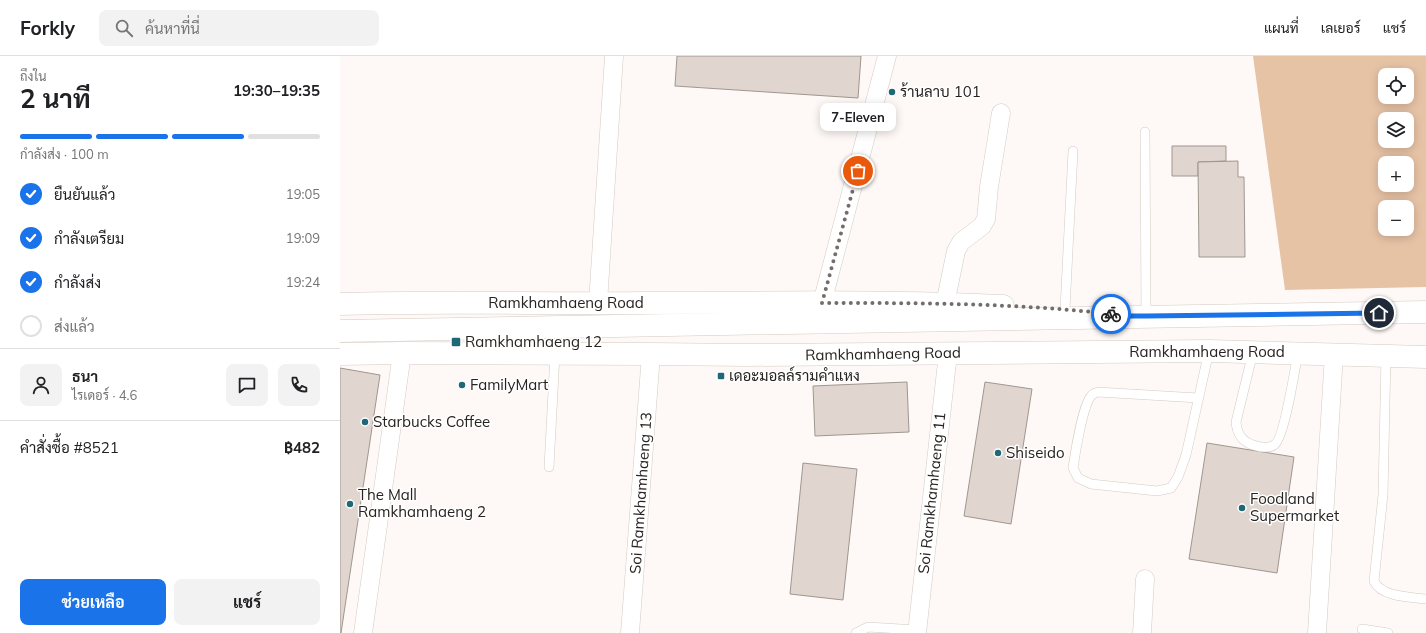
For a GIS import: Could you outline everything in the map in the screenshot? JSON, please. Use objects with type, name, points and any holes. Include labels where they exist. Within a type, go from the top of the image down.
[{"type":"main road","name":"Ramkhamhaeng Road","points":[[340,304],[404,302],[945,304],[1065,309],[1137,316]]},
{"type":"main road","name":"Ramkhamhaeng Road","points":[[340,331],[1426,312]]},
{"type":"main road","name":"Ramkhamhaeng Road","points":[[340,354],[651,354],[748,356],[1208,351],[1406,357],[1426,353]]},
{"type":"street","points":[[598,303],[614,56]]},
{"type":"street","points":[[822,303],[887,56]]},
{"type":"street","points":[[945,304],[958,245],[982,226],[986,219],[989,187],[1001,113]]},
{"type":"street","points":[[363,633],[402,353]]},
{"type":"street","name":"Soi Ramkhamhaeng 11","points":[[917,631],[948,353]]},
{"type":"street","name":"Soi Ramkhamhaeng 13","points":[[630,633],[651,354]]},
{"type":"street","points":[[1318,633],[1334,354]]},
{"type":"street","points":[[1142,633],[1144,579]]},
{"type":"lane","points":[[1137,316],[1145,132]]},
{"type":"lane","points":[[1065,309],[1073,151]]},
{"type":"lane","points":[[1198,398],[1098,392],[1092,395],[1088,402],[1079,434],[1073,468],[1078,478],[1090,484],[1157,491],[1171,488],[1178,477],[1186,455],[1208,351]]},
{"type":"lane","points":[[1253,352],[1236,422],[1237,431],[1248,443],[1262,447],[1275,445],[1278,442],[1284,425],[1298,353]]},
{"type":"lane","points":[[549,468],[555,354]]},
{"type":"lane","points":[[1406,357],[1383,495],[1374,581],[1376,586],[1387,593],[1426,599]]},
{"type":"lane","points":[[856,633],[868,627],[917,631]]},
{"type":"lane","points":[[1362,629],[1388,633]]},
{"type":"shaded area","points":[[1253,56],[1426,56],[1426,287],[1285,290]]},
{"type":"building","points":[[677,56],[861,56],[858,98],[675,86]]},
{"type":"building","points":[[1172,146],[1226,146],[1226,161],[1198,162],[1198,176],[1172,176]]},
{"type":"building","points":[[1238,161],[1238,177],[1244,177],[1245,257],[1199,257],[1198,162]]},
{"type":"building","name":"The Mall Ramkhamhaeng 2","points":[[340,368],[380,375],[341,633],[340,633]]},
{"type":"building","points":[[907,382],[909,432],[815,436],[813,386]]},
{"type":"building","name":"Shiseido","points":[[985,382],[1032,389],[1011,524],[964,516]]},
{"type":"building","name":"Foodland Supermarket","points":[[1207,443],[1294,457],[1277,573],[1189,559]]},
{"type":"building","points":[[803,463],[857,469],[843,600],[790,594]]},
{"type":"way so far","points":[[858,171],[822,303],[1000,305],[1065,309],[1111,314]]},
{"type":"place","name":"ร้านลาบ 101","points":[[892,92]]},
{"type":"place","name":"7-Eleven","points":[[858,171]]},
{"type":"place","name":"Ramkhamhaeng 12","points":[[456,342]]},
{"type":"place","name":"เดอะมอลล์รามคำแหง","points":[[721,376]]},
{"type":"place","name":"FamilyMart","points":[[462,385]]},
{"type":"place","name":"Starbucks Coffee","points":[[365,422]]},
{"type":"place","name":"Shiseido","points":[[998,453]]},
{"type":"place","name":"The Mall Ramkhamhaeng 2","points":[[350,504]]},
{"type":"place","name":"Foodland Supermarket","points":[[1242,508]]},
{"type":"route","points":[[1111,314],[1146,316],[1379,313]]}]
